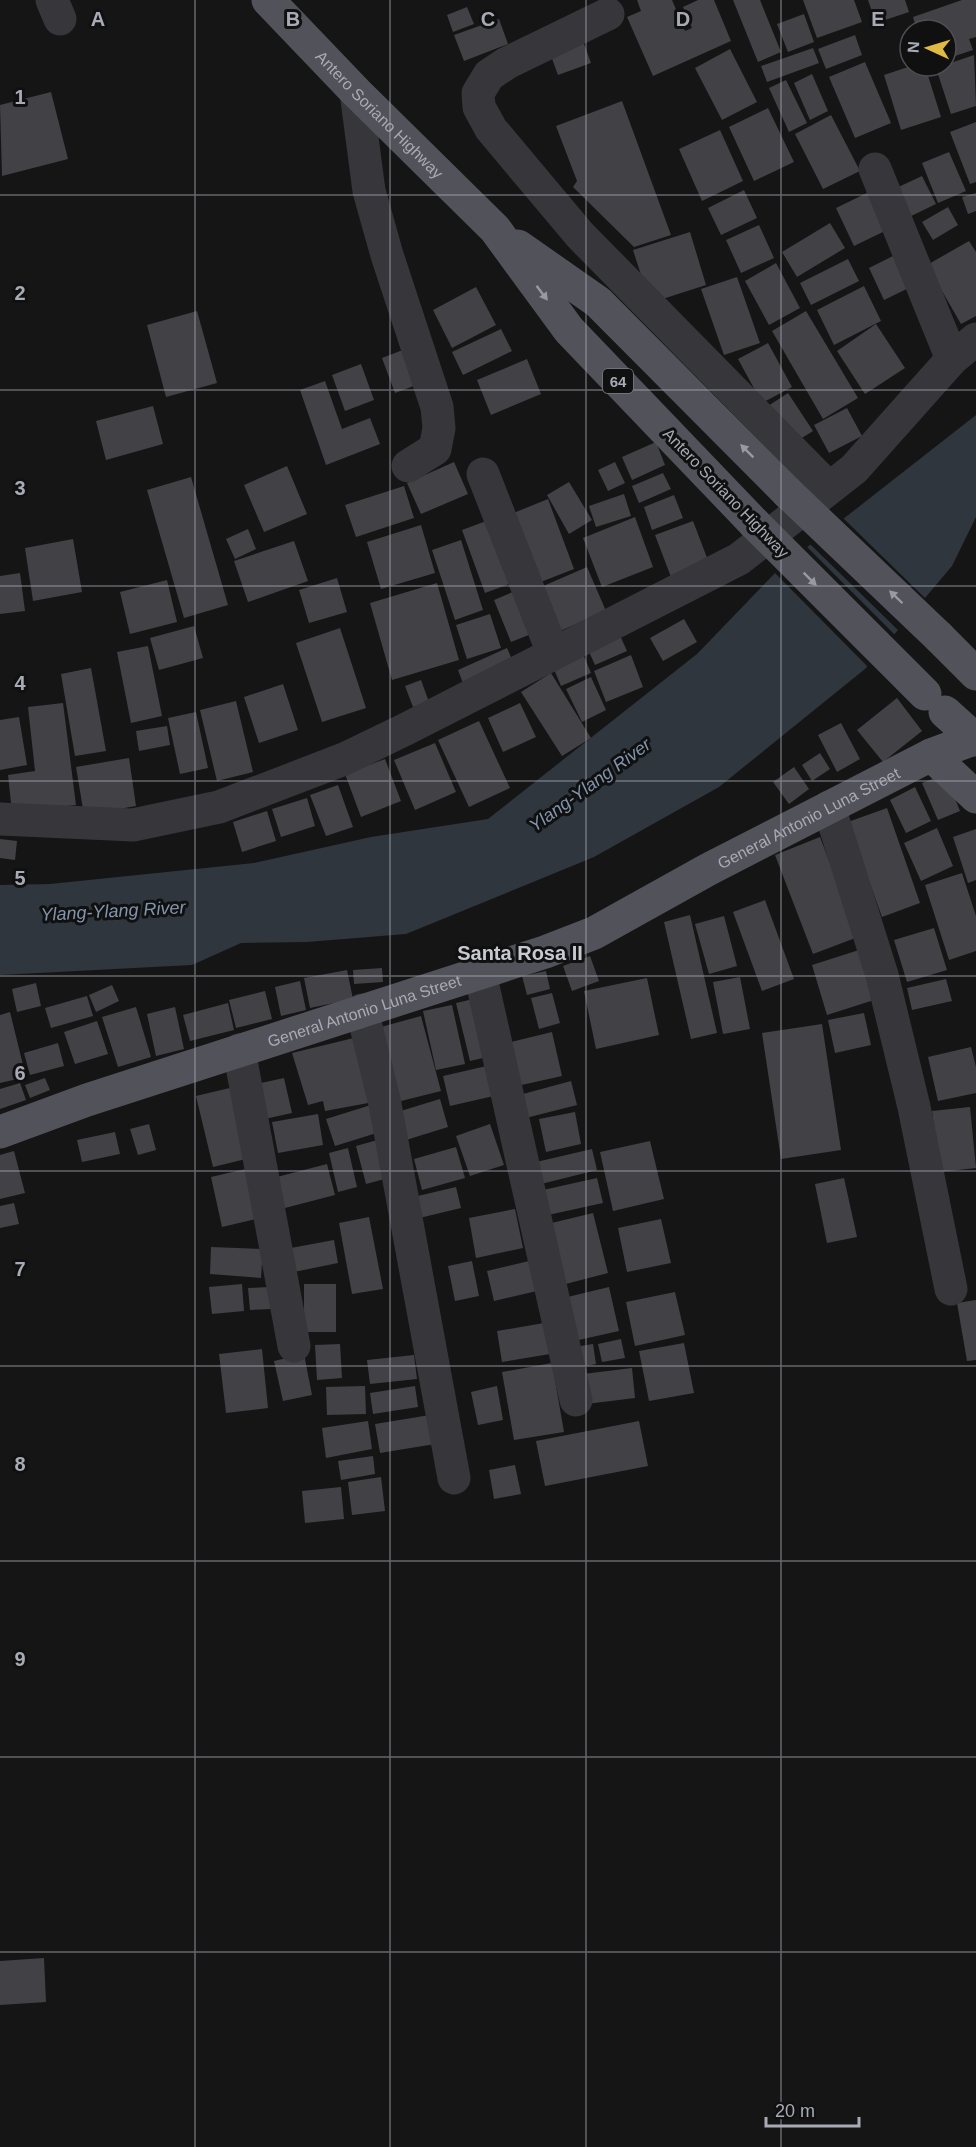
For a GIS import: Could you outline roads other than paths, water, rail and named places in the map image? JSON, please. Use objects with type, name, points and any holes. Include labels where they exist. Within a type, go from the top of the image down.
[{"type":"main road","name":"Antero Soriano Highway","points":[[268,0],[356,92],[495,229],[569,330],[754,523],[935,703],[976,739]]},
{"type":"main road","name":"Antero Soriano Highway","points":[[495,229],[598,302],[788,493],[976,674]]},
{"type":"main road","name":"General Antonio Luna Street","points":[[0,1132],[87,1100],[545,952],[594,933],[709,869],[931,755],[976,739]]},
{"type":"main road","points":[[931,755],[976,797]]},
{"type":"street","points":[[608,14],[507,63],[489,75],[478,93],[479,108],[491,129],[580,235],[829,488]]},
{"type":"street","points":[[356,92],[369,191],[387,255],[437,407],[439,428],[435,449],[408,466]]},
{"type":"street","points":[[0,819],[133,825],[227,805],[344,759],[739,559],[854,470],[964,349],[875,169]]},
{"type":"street","points":[[483,474],[552,653]]},
{"type":"street","points":[[829,807],[882,975],[914,1107],[951,1289]]},
{"type":"street","points":[[480,973],[576,1400]]},
{"type":"street","points":[[362,1010],[385,1104],[454,1478]]},
{"type":"street","points":[[239,1050],[294,1346]]},
{"type":"water","name":"Ylang-Ylang River","points":[[976,415],[976,517],[952,566],[865,669],[719,787],[594,857],[406,934],[307,942],[241,943],[192,965],[0,975],[0,885],[50,884],[254,863],[371,837],[488,819],[697,654],[778,570]]},
{"type":"district","name":"Santa Rosa II","points":[[520,953]]}]
